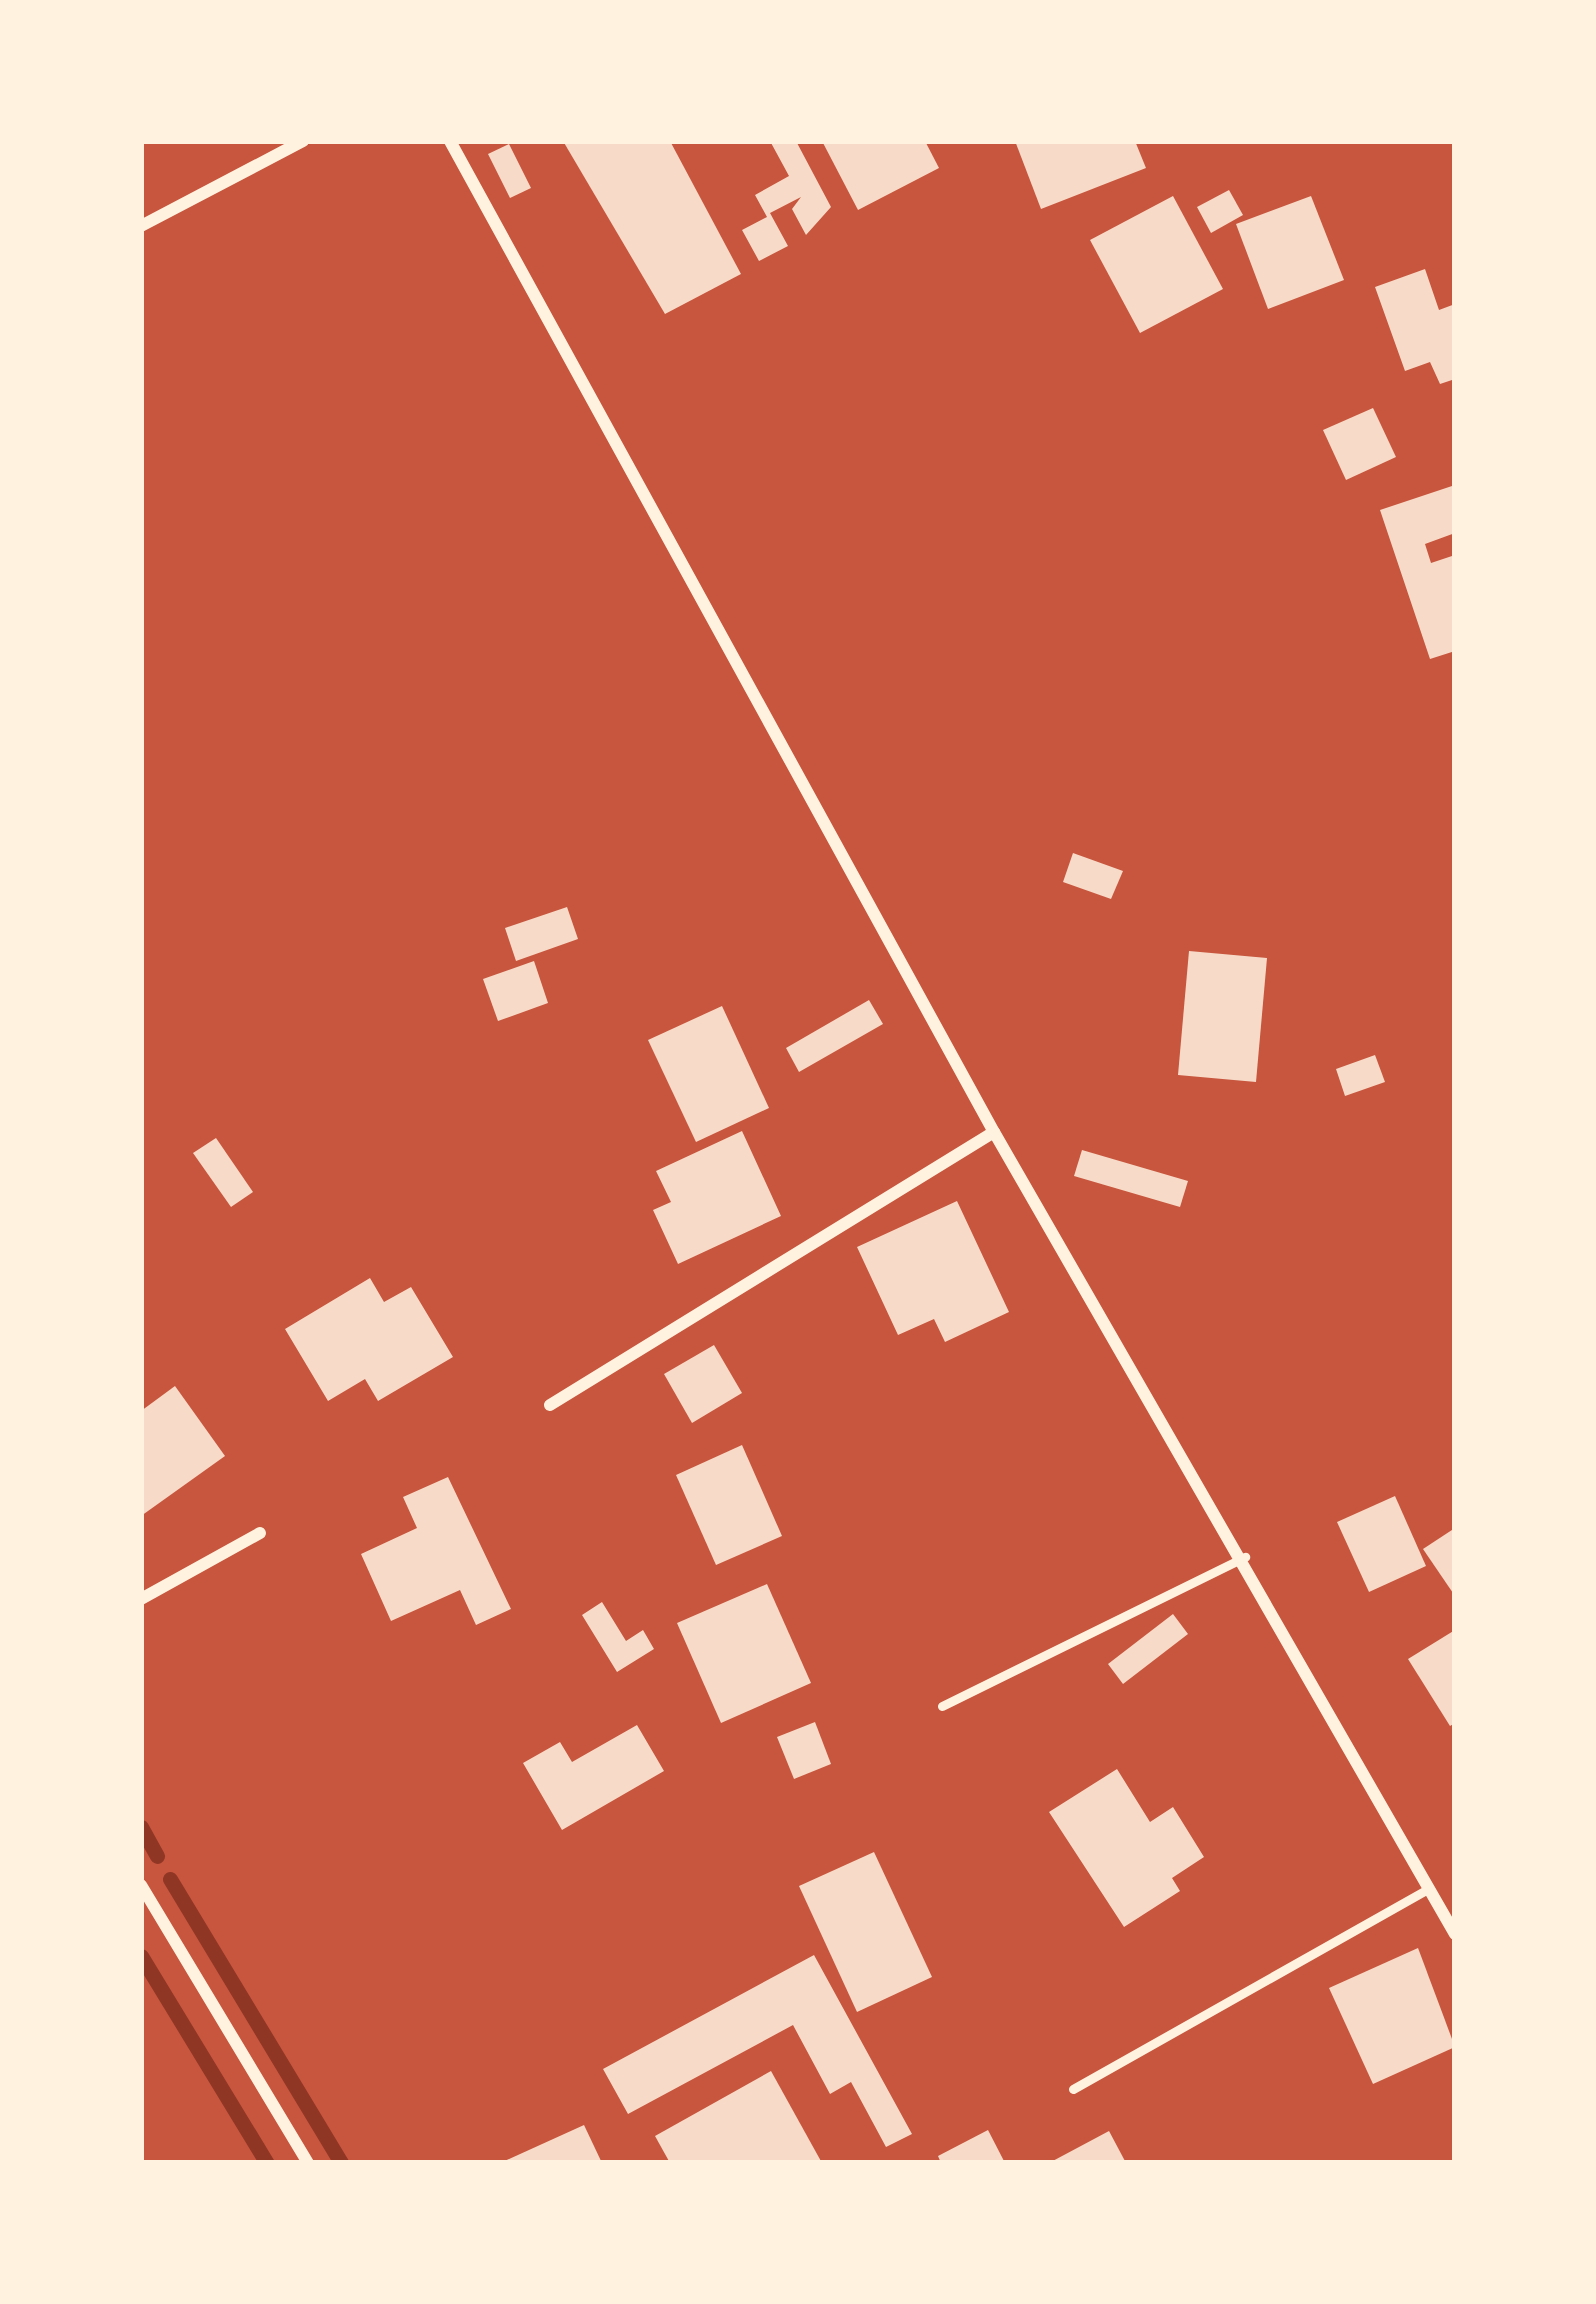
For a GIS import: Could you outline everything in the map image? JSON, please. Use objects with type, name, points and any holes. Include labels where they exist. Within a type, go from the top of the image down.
[{"type":"street","points":[[141,226],[303,141]]},
{"type":"street","points":[[450,141],[994,1132],[1245,1557],[1425,1891],[1455,1934]]},
{"type":"street","points":[[550,1405],[994,1132]]},
{"type":"street","points":[[141,1599],[260,1533]]},
{"type":"street","points":[[141,1885],[308,2163]]},
{"type":"lane","points":[[942,1706],[1245,1557]]},
{"type":"lane","points":[[1072,2089],[1425,1891]]},
{"type":"building","points":[[563,141],[670,141],[741,274],[665,314]]},
{"type":"building","points":[[770,141],[796,141],[831,207],[806,235],[792,209],[801,197],[770,213],[788,246],[759,261],[742,230],[767,217],[755,195],[789,176]]},
{"type":"building","points":[[822,141],[925,141],[939,168],[858,210]]},
{"type":"building","points":[[1015,141],[1135,141],[1146,168],[1041,209]]},
{"type":"building","points":[[509,144],[531,188],[510,198],[488,154]]},
{"type":"building","points":[[1229,190],[1243,215],[1211,233],[1197,207]]},
{"type":"building","points":[[1173,196],[1223,289],[1140,333],[1090,240]]},
{"type":"building","points":[[1311,196],[1344,280],[1268,309],[1236,224]]},
{"type":"building","points":[[1425,269],[1439,310],[1455,304],[1455,379],[1440,384],[1430,362],[1405,371],[1375,287]]},
{"type":"building","points":[[1373,408],[1396,457],[1346,480],[1323,430]]},
{"type":"building","points":[[1455,485],[1455,533],[1425,544],[1431,563],[1455,555],[1455,651],[1430,659],[1380,510]]},
{"type":"building","points":[[1073,853],[1123,871],[1111,899],[1063,882]]},
{"type":"building","points":[[567,907],[578,939],[516,961],[505,928]]},
{"type":"building","points":[[1189,951],[1267,958],[1256,1082],[1178,1075]]},
{"type":"building","points":[[534,961],[548,1003],[498,1021],[483,979]]},
{"type":"building","points":[[869,1000],[883,1024],[799,1072],[786,1048]]},
{"type":"building","points":[[722,1006],[769,1108],[696,1142],[648,1040]]},
{"type":"building","points":[[1375,1055],[1385,1082],[1345,1096],[1336,1069]]},
{"type":"building","points":[[742,1131],[781,1216],[678,1264],[653,1210],[671,1202],[656,1171]]},
{"type":"building","points":[[216,1138],[253,1192],[231,1207],[193,1153]]},
{"type":"building","points":[[1082,1150],[1188,1181],[1180,1207],[1074,1176]]},
{"type":"building","points":[[957,1201],[1009,1312],[945,1342],[934,1319],[898,1335],[857,1247]]},
{"type":"building","points":[[370,1278],[384,1302],[411,1287],[453,1357],[378,1401],[365,1379],[328,1401],[285,1329]]},
{"type":"building","points":[[714,1345],[742,1393],[692,1423],[664,1374]]},
{"type":"building","points":[[175,1386],[225,1456],[141,1516],[141,1411]]},
{"type":"building","points":[[742,1445],[782,1536],[716,1565],[676,1475]]},
{"type":"building","points":[[448,1477],[511,1609],[476,1625],[460,1590],[391,1621],[361,1554],[417,1528],[403,1497]]},
{"type":"building","points":[[1395,1496],[1426,1566],[1369,1592],[1337,1522]]},
{"type":"building","points":[[1455,1528],[1455,1596],[1423,1549]]},
{"type":"building","points":[[767,1584],[811,1683],[721,1723],[677,1623]]},
{"type":"building","points":[[602,1602],[626,1641],[643,1630],[654,1649],[617,1672],[582,1615]]},
{"type":"building","points":[[1173,1614],[1188,1634],[1123,1684],[1108,1664]]},
{"type":"building","points":[[1455,1630],[1455,1723],[1450,1726],[1408,1659]]},
{"type":"building","points":[[815,1722],[831,1764],[794,1779],[777,1737]]},
{"type":"building","points":[[637,1725],[664,1771],[562,1830],[523,1763],[560,1742],[572,1762]]},
{"type":"building","points":[[1117,1769],[1150,1822],[1173,1807],[1204,1857],[1172,1878],[1180,1891],[1124,1927],[1049,1812]]},
{"type":"building","points":[[874,1852],[932,1977],[857,2012],[799,1886]]},
{"type":"building","points":[[1418,1948],[1455,2047],[1373,2084],[1329,1988]]},
{"type":"building","points":[[814,1955],[912,2134],[886,2147],[851,2082],[830,2094],[793,2025],[628,2114],[603,2069]]},
{"type":"building","points":[[771,2071],[822,2163],[670,2163],[655,2136]]},
{"type":"building","points":[[584,2125],[602,2163],[500,2163]]},
{"type":"building","points":[[988,2130],[1005,2163],[941,2163],[938,2156]]},
{"type":"building","points":[[1109,2131],[1126,2163],[1049,2163]]},
{"type":"waterway","points":[[141,1827],[157,1856]]},
{"type":"waterway","points":[[170,1879],[341,2163]]},
{"type":"waterway","points":[[141,1956],[267,2163]]}]
